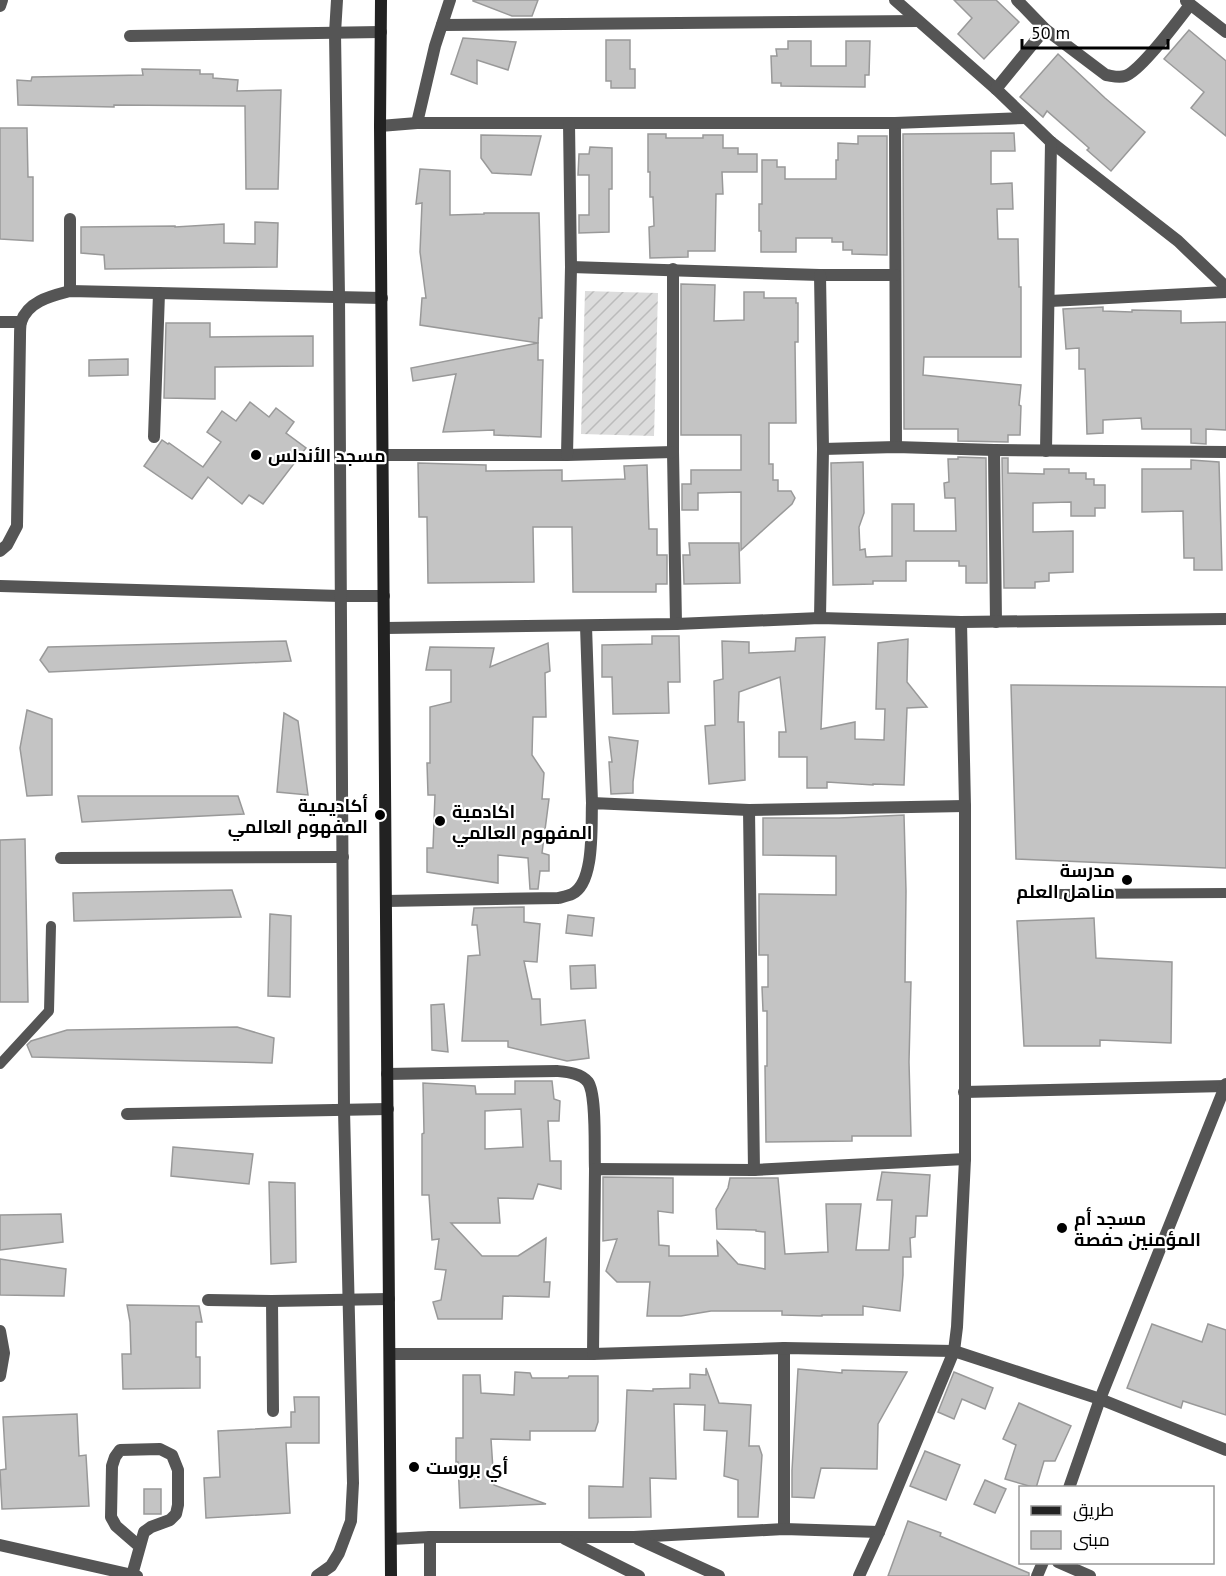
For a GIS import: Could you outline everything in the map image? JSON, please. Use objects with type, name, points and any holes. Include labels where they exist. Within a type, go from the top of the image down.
[{"type":"main road","points":[[381,0],[380,126],[392,1576]]},
{"type":"street","points":[[0,6],[2,0]]},
{"type":"street","points":[[317,1576],[331,1566],[339,1553],[351,1521],[353,1483],[344,1110],[335,33],[337,0]]},
{"type":"street","points":[[417,123],[435,46],[450,0]]},
{"type":"street","points":[[895,0],[996,89],[1024,118],[1178,242],[1226,287]]},
{"type":"street","points":[[1017,0],[1046,29],[1106,75],[1117,77],[1127,76],[1139,67],[1188,2],[1226,32]]},
{"type":"street","points":[[442,25],[918,21]]},
{"type":"street","points":[[996,89],[1046,29]]},
{"type":"street","points":[[130,36],[381,32]]},
{"type":"street","points":[[380,126],[417,123],[895,123],[1024,118]]},
{"type":"street","points":[[567,455],[571,267],[570,123]]},
{"type":"street","points":[[895,123],[896,447]]},
{"type":"street","points":[[1046,451],[1051,141]]},
{"type":"street","points":[[70,219],[70,291]]},
{"type":"street","points":[[571,267],[820,275],[895,275]]},
{"type":"street","points":[[672,269],[676,624]]},
{"type":"street","points":[[820,275],[824,449],[820,618]]},
{"type":"street","points":[[0,551],[7,545],[17,526],[21,322],[32,306],[70,291],[382,298]]},
{"type":"street","points":[[1050,301],[1226,292]]},
{"type":"street","points":[[154,437],[159,293]]},
{"type":"street","points":[[0,322],[21,322]]},
{"type":"street","points":[[824,449],[896,447],[1226,452]]},
{"type":"street","points":[[994,450],[996,622]]},
{"type":"street","points":[[383,455],[567,455],[673,452]]},
{"type":"street","points":[[0,586],[384,596]]},
{"type":"street","points":[[385,628],[676,624],[820,618],[961,622],[1226,619]]},
{"type":"street","points":[[859,1576],[954,1351],[957,1327],[965,1159],[965,806],[961,622]]},
{"type":"street","points":[[386,901],[558,898],[573,894],[585,879],[590,863],[592,804],[586,626]]},
{"type":"street","points":[[592,804],[749,810],[965,806]]},
{"type":"street","points":[[749,810],[754,1170]]},
{"type":"street","points":[[61,858],[342,857]]},
{"type":"street","points":[[387,1074],[557,1071],[575,1073],[588,1081],[593,1096],[595,1169],[593,1354]]},
{"type":"street","points":[[964,1092],[1226,1085],[1100,1400],[1070,1486]]},
{"type":"street","points":[[127,1114],[388,1109]]},
{"type":"street","points":[[595,1169],[754,1170],[965,1159]]},
{"type":"street","points":[[208,1300],[389,1299]]},
{"type":"street","points":[[272,1301],[273,1411]]},
{"type":"street","points":[[0,1331],[4,1353],[0,1376]]},
{"type":"street","points":[[390,1354],[593,1354],[784,1348],[954,1351],[1100,1400],[1226,1450]]},
{"type":"street","points":[[784,1348],[784,1529]]},
{"type":"street","points":[[0,1545],[135,1575],[139,1546],[144,1532],[170,1520],[176,1514],[178,1505],[178,1470],[172,1455],[160,1449],[120,1450],[112,1466],[111,1517],[116,1526],[139,1546]]},
{"type":"street","points":[[391,1539],[634,1537],[784,1529],[879,1532]]},
{"type":"street","points":[[430,1537],[430,1576]]},
{"type":"street","points":[[562,1537],[639,1576]]},
{"type":"street","points":[[634,1537],[719,1576]]},
{"type":"street","points":[[1060,1564],[1090,1576]]},
{"type":"lane","points":[[1060,894],[1226,893]]},
{"type":"lane","points":[[0,1064],[49,1011],[51,926]]},
{"type":"shaded area","points":[[585,291],[658,293],[654,436],[581,434]]},
{"type":"building","points":[[473,0],[538,0],[532,16],[512,16]]},
{"type":"building","points":[[954,0],[996,0],[1019,22],[984,59],[958,34],[972,18]]},
{"type":"building","points":[[1189,30],[1226,61],[1226,136],[1191,108],[1204,92],[1164,59]]},
{"type":"building","points":[[463,38],[516,42],[508,70],[477,60],[477,84],[451,74]]},
{"type":"building","points":[[606,40],[630,40],[630,69],[635,69],[635,88],[611,88],[611,81],[606,81]]},
{"type":"building","points":[[788,41],[811,41],[811,66],[846,66],[846,41],[870,41],[869,75],[865,75],[865,87],[781,86],[781,83],[772,83],[771,56],[777,56],[776,49],[788,49]]},
{"type":"building","points":[[1058,54],[1145,132],[1111,171],[1047,111],[1043,117],[1020,97]]},
{"type":"building","points":[[142,69],[200,70],[200,74],[213,74],[213,78],[238,80],[237,91],[281,90],[278,189],[246,189],[245,106],[18,105],[17,80],[31,81],[32,77],[143,75]]},
{"type":"building","points":[[0,128],[27,128],[28,177],[33,177],[33,241],[0,239]]},
{"type":"building","points":[[1014,133],[1015,151],[991,151],[991,184],[1012,183],[1013,209],[997,209],[998,239],[1018,239],[1021,357],[924,357],[923,375],[1021,385],[1020,435],[1008,435],[1008,442],[958,441],[958,429],[904,429],[903,134]]},
{"type":"building","points":[[648,134],[666,134],[666,138],[703,138],[703,135],[723,135],[723,148],[738,148],[738,154],[757,154],[757,172],[722,172],[723,194],[716,194],[715,251],[688,251],[688,257],[650,258],[649,227],[654,226],[653,197],[650,197],[650,172],[648,172]]},
{"type":"building","points":[[481,135],[541,136],[531,175],[492,173],[481,158]]},
{"type":"building","points":[[858,136],[887,136],[887,255],[852,254],[852,250],[843,250],[843,242],[832,242],[832,238],[796,238],[796,252],[761,252],[759,204],[762,204],[762,160],[777,160],[777,167],[785,167],[785,179],[836,179],[838,143],[858,144]]},
{"type":"building","points":[[590,147],[612,148],[609,232],[579,233],[579,215],[589,215],[589,175],[578,175],[579,154],[589,154]]},
{"type":"building","points":[[420,169],[450,171],[450,215],[539,213],[542,318],[539,318],[538,343],[420,325],[422,298],[426,298],[420,252],[422,203],[416,204]]},
{"type":"building","points":[[255,222],[278,223],[277,267],[105,269],[104,255],[81,253],[81,227],[175,227],[224,224],[224,243],[255,244]]},
{"type":"building","points":[[681,284],[715,285],[714,321],[744,320],[744,292],[764,292],[764,298],[796,298],[796,303],[798,303],[798,342],[795,342],[796,423],[769,423],[769,464],[773,464],[773,480],[778,480],[778,491],[791,491],[795,498],[792,504],[741,550],[741,492],[698,493],[698,510],[682,510],[682,484],[691,484],[691,470],[741,470],[741,435],[681,435]]},
{"type":"building","points":[[1103,307],[1103,311],[1181,311],[1181,323],[1226,322],[1226,430],[1206,429],[1206,444],[1191,443],[1191,429],[1142,429],[1141,418],[1103,420],[1103,433],[1087,434],[1085,369],[1079,369],[1079,348],[1066,349],[1063,309]]},
{"type":"building","points":[[166,323],[210,323],[210,337],[313,336],[313,366],[215,367],[215,399],[164,398]]},
{"type":"building","points":[[538,343],[538,360],[543,360],[541,437],[494,435],[494,430],[443,432],[456,374],[413,381],[411,368]]},
{"type":"building","points":[[128,359],[128,375],[89,376],[89,360]]},
{"type":"building","name":"مسجد الأندلس","points":[[250,402],[269,417],[276,408],[294,422],[286,433],[306,448],[263,504],[249,495],[242,504],[208,477],[192,499],[144,466],[162,440],[203,467],[221,442],[207,432],[222,411],[236,421]]},
{"type":"building","points":[[958,457],[986,458],[987,583],[966,583],[966,566],[959,566],[959,561],[906,561],[906,581],[873,581],[873,584],[833,585],[831,463],[863,462],[864,513],[859,527],[860,550],[865,549],[866,557],[892,556],[892,504],[914,504],[914,531],[956,531],[955,498],[945,498],[944,483],[949,482],[948,459],[958,459]]},
{"type":"building","points":[[1002,458],[1008,458],[1008,473],[1044,474],[1044,469],[1069,469],[1069,473],[1086,473],[1086,479],[1094,479],[1094,485],[1105,485],[1105,508],[1095,508],[1095,516],[1071,516],[1071,502],[1033,503],[1033,532],[1073,531],[1073,572],[1049,573],[1049,581],[1035,582],[1035,588],[1004,588]]},
{"type":"building","points":[[1191,460],[1219,462],[1222,570],[1194,570],[1194,558],[1184,558],[1183,511],[1142,512],[1142,469],[1191,469]]},
{"type":"building","points":[[418,463],[486,465],[486,471],[562,470],[562,481],[625,479],[624,466],[647,465],[649,529],[657,529],[657,555],[667,555],[667,584],[656,584],[656,592],[573,592],[572,527],[533,527],[534,582],[428,583],[427,517],[419,517]]},
{"type":"building","points":[[689,543],[739,543],[740,583],[684,584],[683,555],[690,555]]},
{"type":"building","points":[[652,636],[679,636],[680,682],[668,682],[669,713],[613,714],[612,677],[602,677],[602,645],[652,644]]},
{"type":"building","points":[[825,637],[821,729],[855,722],[855,739],[884,740],[885,709],[876,709],[878,643],[908,639],[907,682],[927,707],[907,708],[904,785],[827,782],[827,788],[807,788],[807,757],[779,757],[779,732],[786,732],[780,677],[739,692],[738,722],[744,722],[745,780],[709,784],[705,726],[715,725],[714,681],[723,679],[722,641],[749,642],[749,653],[795,651],[796,638]]},
{"type":"building","points":[[286,641],[291,661],[49,672],[40,660],[48,647]]},
{"type":"building","points":[[548,643],[550,671],[545,673],[546,717],[533,717],[532,755],[544,773],[542,799],[549,799],[542,853],[549,855],[549,871],[540,871],[538,889],[530,889],[528,858],[498,855],[498,883],[427,872],[427,848],[433,848],[435,795],[428,795],[430,707],[451,702],[451,670],[426,670],[430,647],[494,648],[490,667]]},
{"type":"building","points":[[1011,685],[1226,687],[1226,868],[1016,859]]},
{"type":"building","points":[[27,710],[52,719],[52,795],[27,796],[20,748]]},
{"type":"building","points":[[284,713],[298,721],[308,795],[277,792]]},
{"type":"building","points":[[609,737],[638,741],[633,793],[611,794],[609,762],[612,762]]},
{"type":"building","points":[[78,796],[238,796],[244,814],[82,822]]},
{"type":"building","points":[[904,815],[905,982],[911,982],[909,1062],[911,1136],[852,1136],[852,1141],[766,1142],[767,1011],[763,1011],[762,987],[768,987],[768,955],[759,955],[759,894],[836,895],[836,856],[763,855],[763,818]]},
{"type":"building","points":[[25,839],[28,1002],[0,1002],[0,840]]},
{"type":"building","points":[[232,890],[241,917],[74,921],[73,893]]},
{"type":"building","points":[[524,907],[524,922],[540,924],[537,962],[524,961],[532,999],[540,999],[541,1025],[585,1020],[589,1058],[567,1061],[508,1047],[508,1041],[462,1041],[468,956],[480,955],[477,925],[472,925],[474,908]]},
{"type":"building","points":[[270,914],[291,916],[290,997],[268,996]]},
{"type":"building","points":[[568,915],[594,918],[592,936],[566,933]]},
{"type":"building","points":[[1094,918],[1096,958],[1172,962],[1171,1043],[1100,1040],[1100,1046],[1024,1046],[1017,921]]},
{"type":"building","points":[[595,965],[596,988],[571,989],[570,966]]},
{"type":"building","points":[[444,1004],[448,1052],[432,1050],[431,1005]]},
{"type":"building","points":[[237,1027],[274,1038],[272,1063],[32,1057],[27,1045],[31,1041],[67,1030]]},
{"type":"building","points":[[515,1081],[552,1081],[554,1099],[560,1101],[559,1121],[548,1121],[550,1161],[561,1161],[561,1189],[538,1184],[533,1199],[498,1198],[500,1223],[451,1223],[482,1256],[518,1256],[546,1238],[544,1282],[550,1282],[549,1297],[503,1296],[502,1319],[438,1319],[433,1302],[441,1300],[446,1270],[435,1269],[439,1239],[432,1240],[429,1195],[422,1195],[423,1083],[475,1086],[476,1094],[515,1094]],"holes":[[[521,1109],[523,1147],[485,1149],[485,1111]]]},
{"type":"building","points":[[173,1147],[253,1154],[249,1184],[171,1176]]},
{"type":"building","points":[[882,1172],[930,1175],[927,1216],[916,1216],[915,1237],[910,1238],[911,1257],[903,1257],[900,1311],[863,1306],[863,1315],[782,1315],[782,1311],[711,1311],[681,1316],[647,1316],[650,1282],[617,1282],[606,1271],[617,1239],[603,1241],[603,1177],[673,1178],[673,1213],[658,1211],[659,1245],[669,1246],[669,1256],[718,1256],[717,1241],[738,1264],[765,1269],[765,1232],[717,1229],[716,1209],[728,1188],[730,1178],[778,1178],[785,1254],[828,1252],[826,1204],[861,1204],[856,1250],[889,1250],[892,1200],[877,1200]]},
{"type":"building","points":[[269,1182],[295,1183],[296,1262],[271,1264]]},
{"type":"building","points":[[61,1214],[63,1242],[0,1250],[0,1215]]},
{"type":"building","points":[[0,1259],[66,1269],[64,1296],[0,1295]]},
{"type":"building","points":[[127,1305],[199,1306],[202,1322],[196,1322],[196,1357],[200,1357],[200,1388],[123,1389],[122,1354],[131,1354]]},
{"type":"building","points":[[1152,1324],[1202,1342],[1208,1324],[1226,1330],[1226,1415],[1183,1401],[1181,1408],[1127,1388]]},
{"type":"building","points":[[706,1368],[719,1403],[751,1405],[749,1446],[759,1446],[762,1455],[758,1517],[738,1517],[738,1480],[724,1476],[727,1431],[704,1430],[705,1405],[674,1404],[676,1479],[650,1478],[651,1517],[589,1518],[589,1486],[623,1487],[627,1390],[653,1391],[653,1389],[690,1388],[690,1374],[706,1375]]},
{"type":"building","points":[[798,1369],[842,1373],[842,1370],[907,1372],[878,1424],[877,1469],[821,1468],[814,1498],[792,1497]]},
{"type":"building","points":[[515,1372],[530,1373],[532,1378],[598,1376],[598,1422],[595,1431],[530,1431],[530,1440],[491,1439],[494,1485],[546,1504],[460,1508],[456,1438],[463,1438],[463,1375],[480,1375],[481,1393],[514,1395]]},
{"type":"building","points":[[954,1372],[993,1388],[985,1409],[962,1399],[954,1419],[938,1412]]},
{"type":"building","points":[[294,1397],[319,1397],[319,1443],[286,1443],[290,1513],[206,1518],[204,1478],[220,1477],[218,1431],[291,1427],[291,1412],[295,1412]]},
{"type":"building","points":[[1019,1403],[1071,1426],[1055,1461],[1044,1461],[1037,1486],[1005,1479],[1016,1445],[1003,1439]]},
{"type":"building","points":[[77,1414],[79,1456],[86,1455],[89,1506],[2,1509],[0,1470],[6,1469],[3,1417]]},
{"type":"building","points":[[925,1451],[960,1465],[946,1500],[910,1486]]},
{"type":"building","points":[[985,1480],[1006,1489],[995,1513],[974,1504]]},
{"type":"building","points":[[144,1489],[161,1489],[161,1514],[144,1514]]},
{"type":"building","points":[[908,1521],[941,1533],[940,1536],[1029,1573],[1029,1576],[888,1576]]},
{"type":"place","name":"مسجد الأندلس","points":[[256,455]]},
{"type":"place","name":"أكاديمية المفهوم العالمي","points":[[380,815]]},
{"type":"place","name":"اكادمية المفهوم العالمي","points":[[440,821]]},
{"type":"place","name":"مدرسة مناهل العلم","points":[[1127,880]]},
{"type":"place","name":"مسجد أم المؤمنين حفصة","points":[[1062,1228]]},
{"type":"place","name":"أي بروست","points":[[414,1467]]}]
